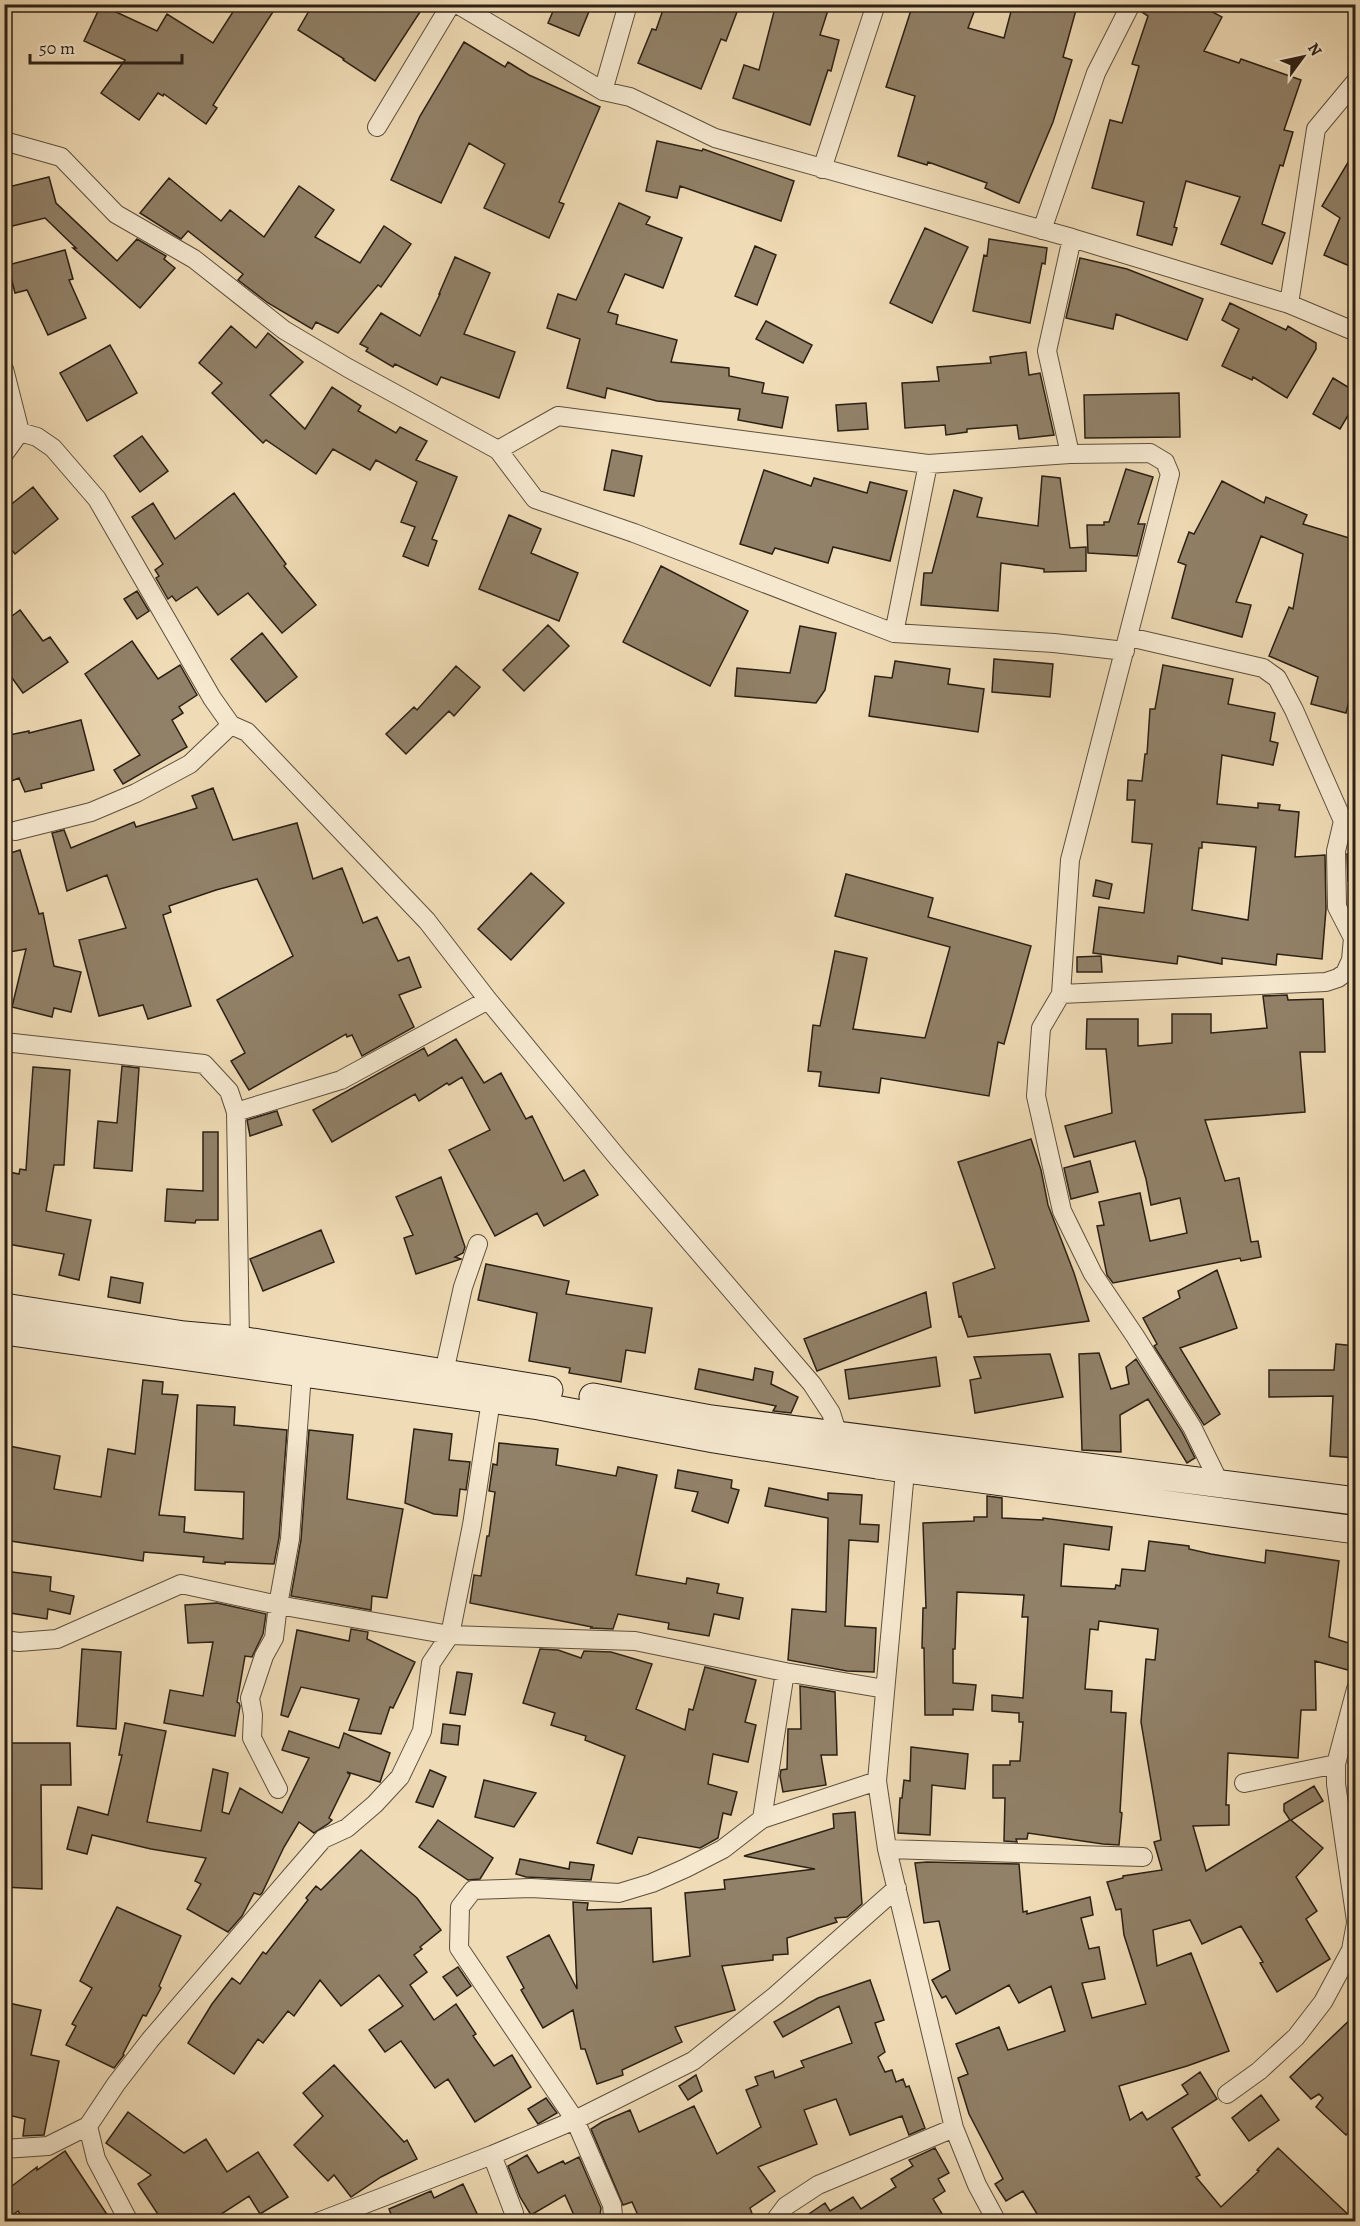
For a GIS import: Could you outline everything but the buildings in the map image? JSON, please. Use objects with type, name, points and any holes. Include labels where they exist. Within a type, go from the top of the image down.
[{"type":"main road","points":[[4,1307],[184,1335],[240,1340],[444,1372],[632,1403],[711,1419],[838,1435],[906,1457],[1356,1530]]},
{"type":"main road","points":[[4,1331],[491,1400],[618,1420],[726,1441],[1221,1485],[1356,1501]]},
{"type":"street","points":[[377,127],[451,4]]},
{"type":"street","points":[[457,4],[603,91],[630,97],[715,138],[1072,238],[1289,304],[1356,332]]},
{"type":"street","points":[[603,91],[628,4]]},
{"type":"street","points":[[822,169],[876,4]]},
{"type":"street","points":[[1042,230],[1096,73],[1131,4]]},
{"type":"street","points":[[1289,304],[1316,129],[1356,81]]},
{"type":"street","points":[[4,141],[61,157],[116,214],[194,259],[284,330],[348,368],[498,450],[535,499],[634,533],[894,633],[1054,643],[1127,644],[1263,668],[1277,678],[1294,710],[1343,821],[1336,851],[1337,907],[1353,938],[1351,960],[1345,972],[1338,978],[1326,982],[1061,994]]},
{"type":"street","points":[[1070,454],[1047,351],[1072,238]]},
{"type":"street","points":[[4,369],[20,432]]},
{"type":"street","points":[[498,450],[558,416],[928,464],[1070,454],[1150,453],[1165,462],[1170,474],[1070,860],[1061,994],[1041,1028],[1036,1096],[1062,1211],[1093,1274],[1192,1427],[1221,1485]]},
{"type":"street","points":[[4,454],[20,432]]},
{"type":"street","points":[[20,432],[37,436],[54,448],[97,499],[212,698],[231,724],[247,732],[427,921],[488,1000],[617,1157],[812,1384],[831,1413],[838,1435]]},
{"type":"street","points":[[894,633],[928,464]]},
{"type":"street","points":[[15,831],[91,812],[136,793],[190,764],[231,724]]},
{"type":"street","points":[[236,1112],[341,1080],[488,1000]]},
{"type":"street","points":[[4,1042],[204,1064],[229,1091],[236,1112],[240,1340]]},
{"type":"street","points":[[444,1372],[463,1287],[478,1244]]},
{"type":"street","points":[[278,1789],[252,1738],[253,1715],[249,1698],[264,1656],[274,1638],[290,1539],[302,1373]]},
{"type":"street","points":[[4,2149],[48,2146],[88,2126],[116,2084],[150,2040],[323,1839],[347,1828],[375,1804],[400,1777],[422,1731],[431,1663],[450,1635],[472,1525],[491,1400]]},
{"type":"street","points":[[906,1457],[877,1782],[887,1849],[954,2128],[977,2185],[997,2222]]},
{"type":"street","points":[[4,1640],[19,1642],[57,1639],[181,1584],[278,1605],[450,1635],[635,1641],[785,1672],[885,1689]]},
{"type":"street","points":[[762,1819],[785,1672]]},
{"type":"street","points":[[1227,2094],[1267,2065],[1296,2037],[1323,2002],[1351,1950],[1356,1922],[1336,1784],[1336,1764],[1356,1689]]},
{"type":"street","points":[[1244,1783],[1336,1764]]},
{"type":"street","points":[[609,2222],[613,2216],[612,2205],[575,2120],[459,1948],[460,1907],[473,1890],[531,1888],[619,1893],[652,1883],[723,1849],[762,1819],[877,1782]]},
{"type":"street","points":[[887,1849],[1143,1857]]},
{"type":"street","points":[[318,2222],[359,2215],[575,2120],[693,2061],[775,1996],[897,1888]]},
{"type":"street","points":[[88,2126],[96,2159],[129,2222]]},
{"type":"street","points":[[774,2222],[786,2206],[819,2185],[954,2128]]},
{"type":"street","points":[[492,2155],[514,2214]]}]
